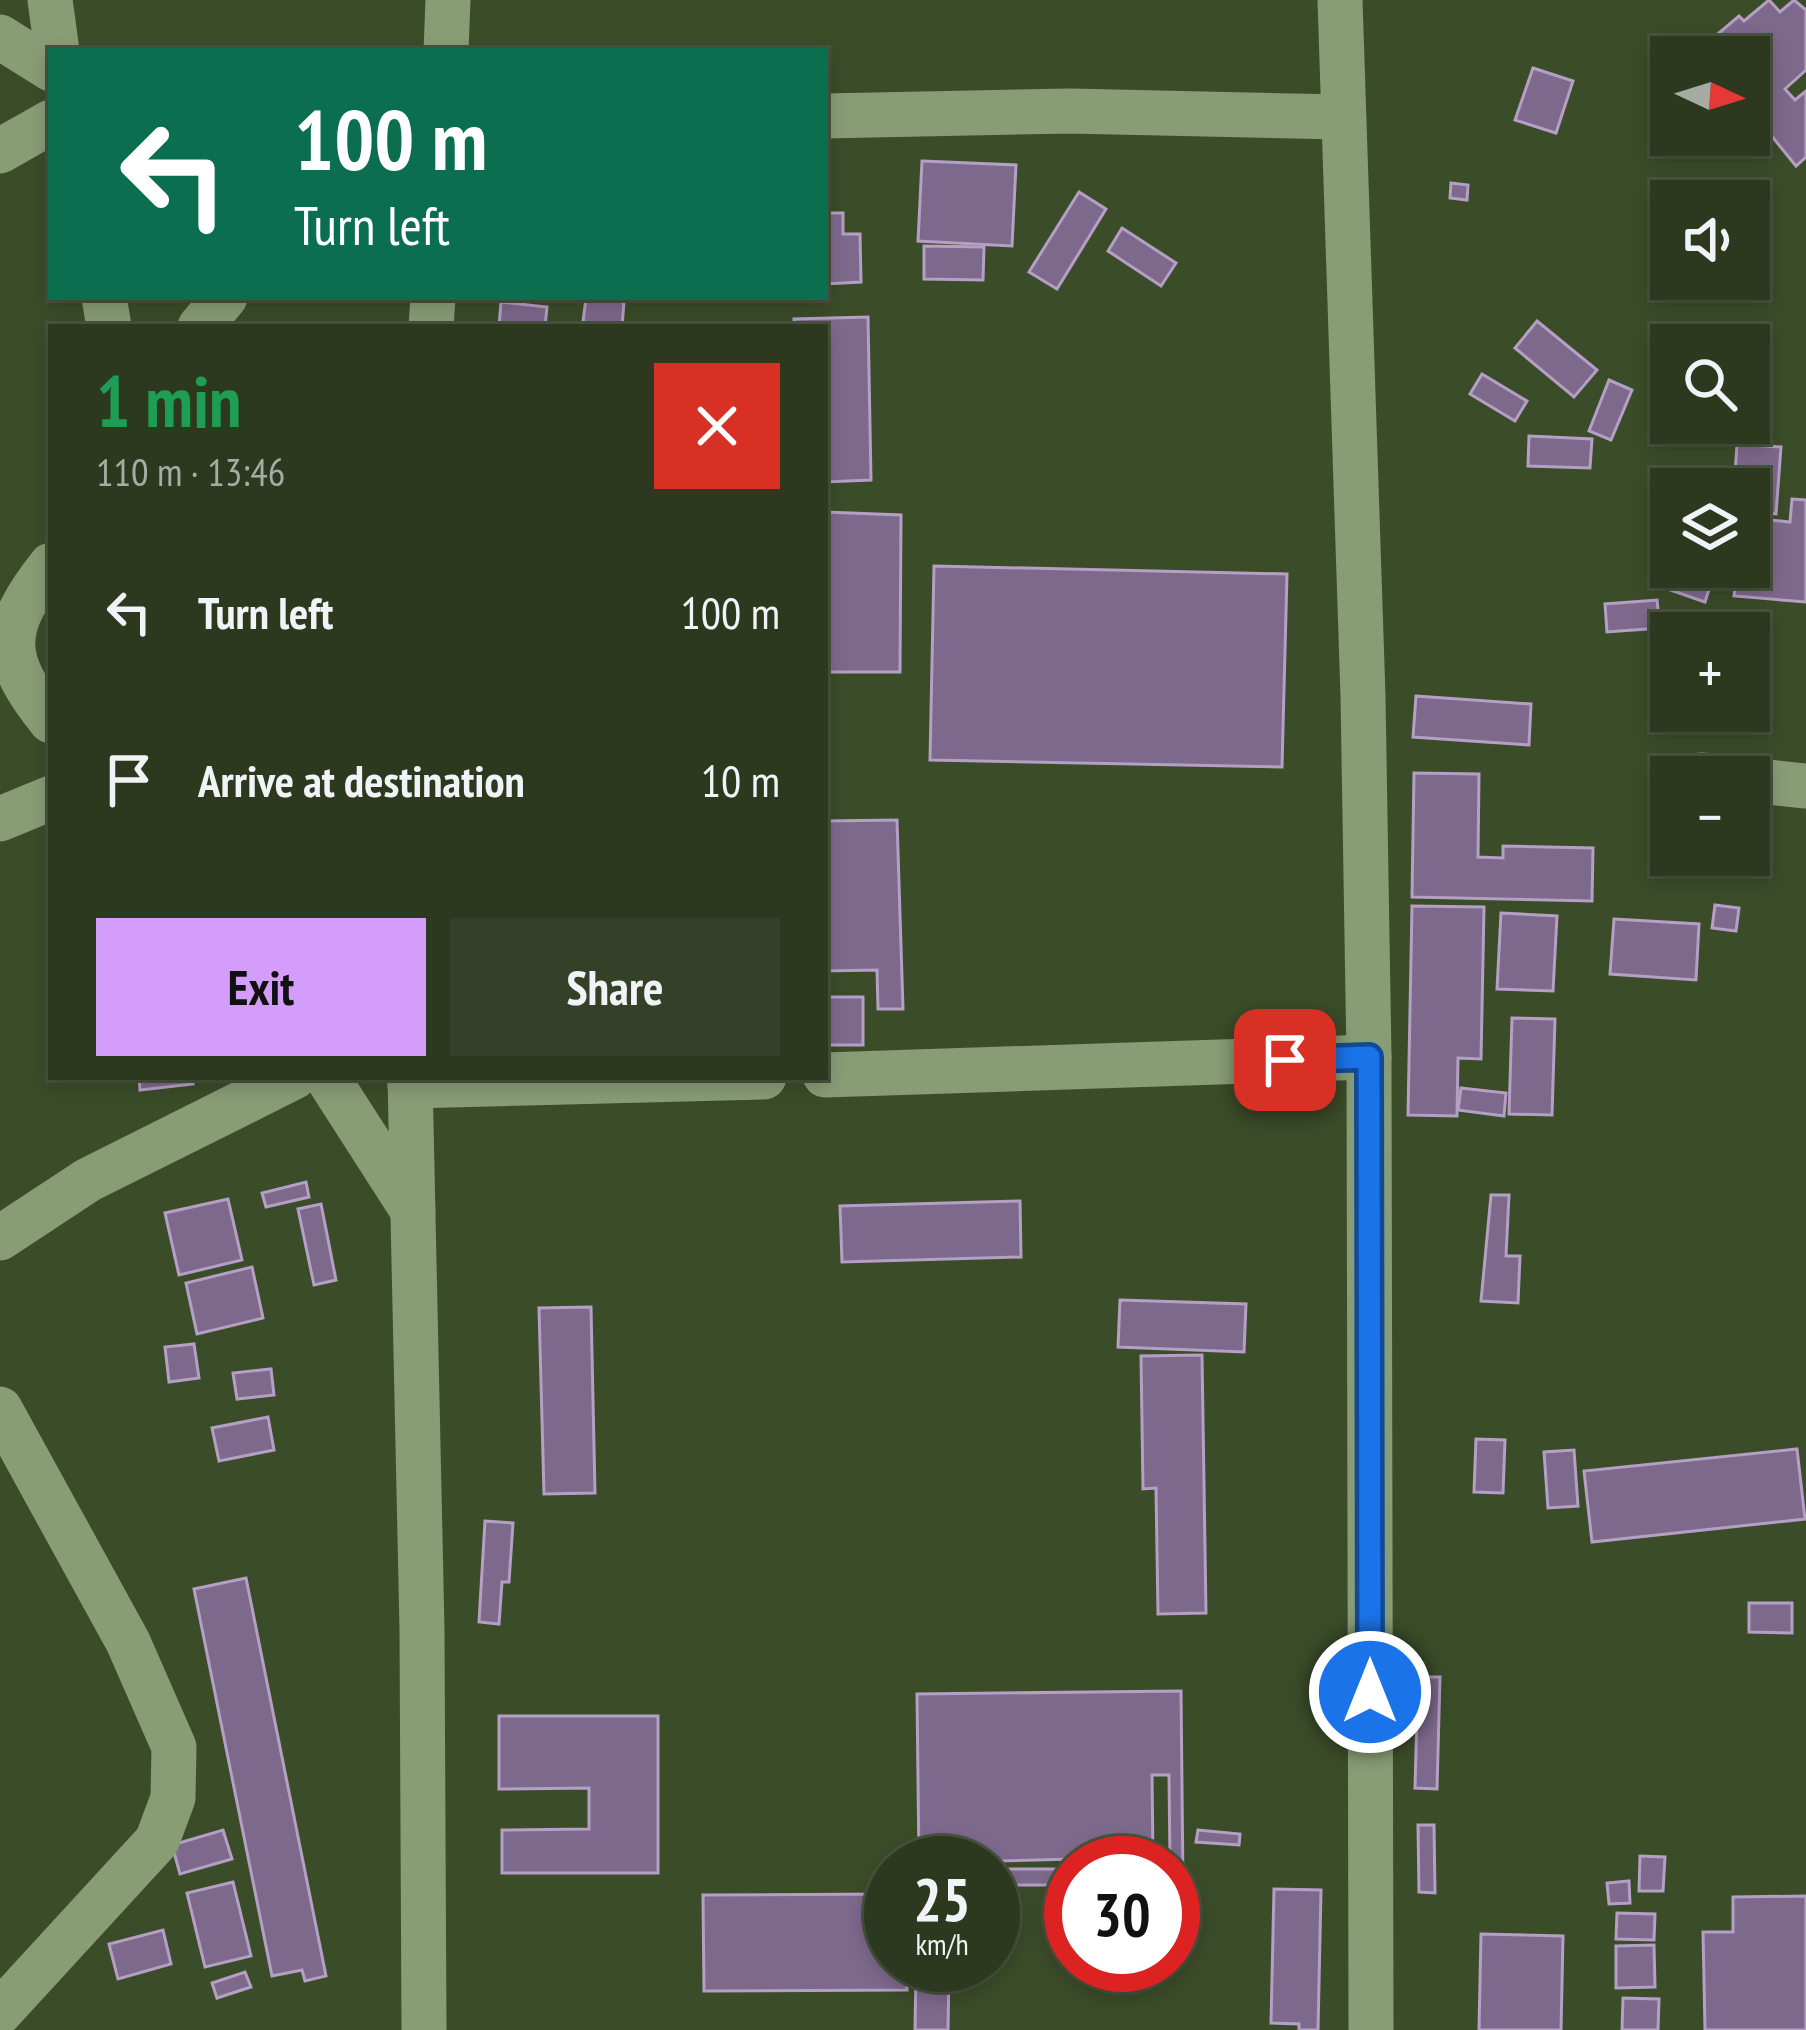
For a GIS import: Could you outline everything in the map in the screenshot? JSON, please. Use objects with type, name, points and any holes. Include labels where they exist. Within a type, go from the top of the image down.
[{"type":"street","points":[[50,0],[57,48]]},
{"type":"street","points":[[446,48],[448,0]]},
{"type":"street","points":[[1340,0],[1363,696],[1369,1057],[1371,2030]]},
{"type":"street","points":[[0,38],[48,67]]},
{"type":"street","points":[[828,116],[1070,111],[1342,117]]},
{"type":"street","points":[[0,151],[48,124]]},
{"type":"street","points":[[203,324],[223,300]]},
{"type":"street","points":[[48,569],[31,587],[13,620],[4,652],[48,717]]},
{"type":"street","points":[[1770,782],[1806,786]]},
{"type":"street","points":[[0,819],[48,799]]},
{"type":"street","points":[[828,1075],[1369,1057]]},
{"type":"street","points":[[0,1238],[88,1180],[288,1080]]},
{"type":"street","points":[[329,1080],[416,1215]]},
{"type":"street","points":[[420,2027],[416,1215],[410,1081],[498,1080]]},
{"type":"street","points":[[0,1409],[128,1642],[174,1747],[173,1798],[157,1841],[0,2012]]},
{"type":"building","points":[[1769,0],[1780,12],[1794,0],[1806,10],[1806,70],[1785,89],[1795,100],[1806,91],[1806,157],[1796,166],[1770,134],[1770,36],[1715,36],[1739,16],[1744,21]]},
{"type":"building","points":[[1533,68],[1573,81],[1556,133],[1515,120]]},
{"type":"building","points":[[922,161],[1016,165],[1012,246],[918,241]]},
{"type":"building","points":[[1451,183],[1468,185],[1467,200],[1450,198]]},
{"type":"building","points":[[1079,192],[1106,209],[1057,289],[1029,272]]},
{"type":"building","points":[[828,213],[843,213],[843,234],[860,234],[861,282],[828,284]]},
{"type":"building","points":[[1122,228],[1176,263],[1161,286],[1108,251]]},
{"type":"building","points":[[924,246],[984,247],[983,280],[924,279]]},
{"type":"building","points":[[586,300],[624,302],[622,324],[583,322]]},
{"type":"building","points":[[501,302],[547,307],[545,324],[499,324]]},
{"type":"building","points":[[868,317],[871,480],[828,482],[828,324],[794,324],[794,319]]},
{"type":"building","points":[[1537,321],[1597,370],[1574,397],[1515,348]]},
{"type":"building","points":[[1482,374],[1527,401],[1515,421],[1470,394]]},
{"type":"building","points":[[1609,380],[1632,390],[1611,440],[1589,431]]},
{"type":"building","points":[[1529,436],[1592,439],[1590,468],[1528,466]]},
{"type":"building","points":[[1737,444],[1781,447],[1776,514],[1770,514],[1770,468],[1735,468]]},
{"type":"building","points":[[1792,499],[1806,500],[1806,602],[1734,596],[1735,588],[1770,588],[1770,520],[1790,522]]},
{"type":"building","points":[[828,512],[901,515],[900,672],[828,672]]},
{"type":"building","points":[[934,566],[1287,574],[1282,767],[930,760]]},
{"type":"building","points":[[1665,588],[1709,588],[1705,602]]},
{"type":"building","points":[[1657,600],[1658,612],[1650,612],[1650,629],[1607,632],[1605,604]]},
{"type":"building","points":[[1416,696],[1531,704],[1529,745],[1413,737]]},
{"type":"building","points":[[1414,773],[1479,774],[1478,857],[1503,858],[1503,846],[1593,848],[1592,901],[1412,897]]},
{"type":"building","points":[[897,820],[903,1009],[878,1009],[877,970],[828,971],[828,821]]},
{"type":"building","points":[[1715,905],[1739,908],[1736,931],[1712,928]]},
{"type":"building","points":[[1412,906],[1484,907],[1481,1059],[1458,1058],[1457,1116],[1408,1115]]},
{"type":"building","points":[[1501,913],[1557,916],[1553,991],[1497,989]]},
{"type":"building","points":[[1614,919],[1699,924],[1696,980],[1610,974]]},
{"type":"building","points":[[828,997],[863,997],[863,1045],[828,1045]]},
{"type":"building","points":[[1512,1018],[1555,1019],[1552,1115],[1509,1114]]},
{"type":"building","points":[[139,1080],[192,1080],[193,1084],[140,1090]]},
{"type":"building","points":[[1461,1088],[1506,1093],[1504,1116],[1458,1110]]},
{"type":"building","points":[[306,1182],[309,1197],[266,1207],[262,1193]]},
{"type":"building","points":[[1491,1195],[1509,1195],[1506,1256],[1520,1256],[1518,1303],[1481,1301]]},
{"type":"building","points":[[228,1199],[242,1260],[179,1275],[165,1213]]},
{"type":"building","points":[[1020,1201],[1021,1257],[842,1262],[840,1206]]},
{"type":"building","points":[[321,1204],[336,1280],[314,1285],[298,1209]]},
{"type":"building","points":[[252,1267],[263,1318],[197,1334],[186,1283]]},
{"type":"building","points":[[1120,1300],[1246,1304],[1244,1352],[1118,1347]]},
{"type":"building","points":[[591,1307],[595,1493],[544,1494],[539,1308]]},
{"type":"building","points":[[194,1344],[199,1378],[169,1382],[165,1347]]},
{"type":"building","points":[[1202,1355],[1206,1613],[1158,1614],[1156,1488],[1143,1489],[1141,1356]]},
{"type":"building","points":[[271,1369],[274,1395],[237,1399],[233,1373]]},
{"type":"building","points":[[268,1417],[274,1450],[219,1461],[212,1428]]},
{"type":"building","points":[[1476,1439],[1505,1440],[1503,1493],[1474,1492]]},
{"type":"building","points":[[1797,1449],[1805,1519],[1592,1542],[1584,1471]]},
{"type":"building","points":[[1574,1450],[1578,1506],[1548,1508],[1544,1452]]},
{"type":"building","points":[[485,1521],[513,1523],[509,1582],[502,1582],[499,1624],[479,1622]]},
{"type":"building","points":[[246,1578],[326,1976],[305,1981],[302,1970],[272,1976],[194,1589]]},
{"type":"building","points":[[1749,1603],[1792,1603],[1792,1633],[1749,1632]]},
{"type":"building","points":[[1418,1677],[1440,1677],[1437,1789],[1415,1788]]},
{"type":"building","points":[[1181,1691],[1183,1836],[1170,1836],[1169,1775],[1152,1775],[1153,1836],[1044,1836],[1044,1860],[1020,1860],[1020,1836],[919,1836],[917,1694]]},
{"type":"building","points":[[499,1716],[658,1716],[658,1873],[502,1873],[502,1830],[589,1829],[589,1788],[499,1789]]},
{"type":"building","points":[[1418,1825],[1434,1825],[1435,1893],[1419,1892]]},
{"type":"building","points":[[223,1830],[232,1859],[180,1874],[172,1845]]},
{"type":"building","points":[[1198,1830],[1240,1834],[1239,1845],[1200,1842]]},
{"type":"building","points":[[1640,1856],[1665,1857],[1663,1891],[1639,1891]]},
{"type":"building","points":[[1020,1869],[1044,1869],[1044,1885],[1020,1885]]},
{"type":"building","points":[[1629,1881],[1630,1903],[1609,1904],[1607,1883]]},
{"type":"building","points":[[233,1882],[251,1956],[205,1967],[187,1893]]},
{"type":"building","points":[[1274,1889],[1321,1890],[1318,2030],[1271,2023]]},
{"type":"building","points":[[864,1894],[864,1990],[704,1991],[703,1895]]},
{"type":"building","points":[[1806,1896],[1806,2030],[1705,2030],[1703,1932],[1733,1932],[1733,1897]]},
{"type":"building","points":[[1617,1913],[1655,1914],[1654,1940],[1616,1939]]},
{"type":"building","points":[[163,1930],[171,1964],[118,1979],[109,1944]]},
{"type":"building","points":[[1481,1934],[1563,1936],[1561,2030],[1479,2030]]},
{"type":"building","points":[[1654,1945],[1655,1987],[1616,1988],[1616,1946]]},
{"type":"building","points":[[245,1972],[251,1987],[217,1998],[212,1983]]},
{"type":"building","points":[[916,1992],[949,1992],[948,2030],[915,2030]]},
{"type":"building","points":[[1623,1998],[1659,1999],[1658,2030],[1622,2030]]},
{"type":"route","points":[[1285,1060],[1369,1057],[1370,1692]]}]
